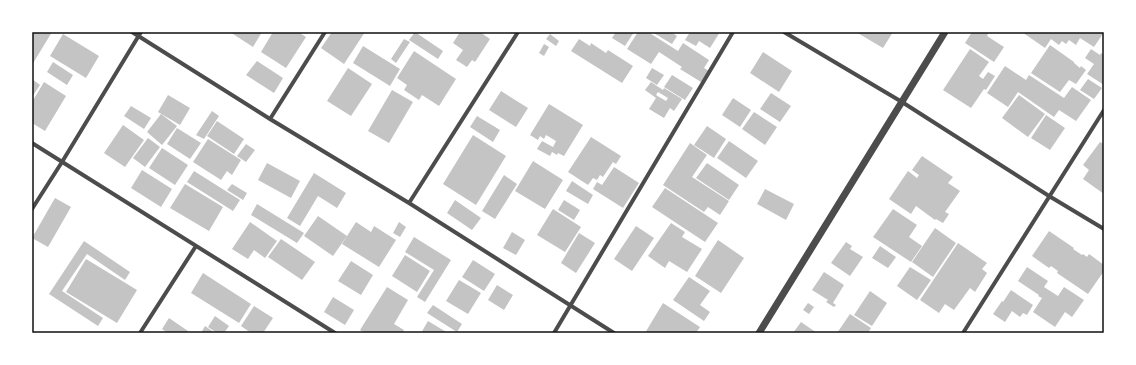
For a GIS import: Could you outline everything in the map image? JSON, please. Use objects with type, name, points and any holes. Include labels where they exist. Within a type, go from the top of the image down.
[{"type":"street","points":[[132,32],[140,34],[270,119],[409,203],[614,333]]},
{"type":"street","points":[[270,119],[325,32]]},
{"type":"street","points":[[409,203],[518,32]]},
{"type":"street","points":[[554,333],[733,32]]},
{"type":"street","points":[[784,32],[902,102],[1104,229]]},
{"type":"street","points":[[759,333],[945,32]]},
{"type":"street","points":[[32,209],[140,34]]},
{"type":"street","points":[[963,333],[1104,110]]},
{"type":"street","points":[[32,143],[335,333]]},
{"type":"street","points":[[140,333],[196,246]]},
{"type":"building","points":[[32,32],[52,32],[32,65]]},
{"type":"building","points":[[230,32],[262,32],[253,47]]},
{"type":"building","points":[[273,32],[298,32],[306,37],[286,68],[261,52]]},
{"type":"building","points":[[332,32],[365,32],[344,64],[321,48]]},
{"type":"building","points":[[415,32],[443,51],[438,59],[409,40]]},
{"type":"building","points":[[460,32],[480,32],[490,39],[475,62],[472,60],[467,67],[456,60],[463,50],[453,43]]},
{"type":"building","points":[[616,32],[634,32],[625,46],[612,38]]},
{"type":"building","points":[[638,32],[648,32],[678,51],[683,43],[709,60],[704,68],[709,71],[701,82],[680,69],[682,67],[659,52],[651,64],[627,49]]},
{"type":"building","points":[[652,32],[671,32],[677,36],[672,44]]},
{"type":"building","points":[[690,32],[720,32],[710,48],[699,41],[696,46],[685,40]]},
{"type":"building","points":[[856,32],[893,32],[883,48]]},
{"type":"building","points":[[972,32],[989,32],[987,36],[1004,47],[994,62],[965,43]]},
{"type":"building","points":[[1022,32],[1104,32],[1094,47],[1080,38],[1076,45],[1069,40],[1066,44],[1062,41],[1059,45],[1051,39],[1045,48]]},
{"type":"building","points":[[63,34],[99,56],[86,78],[50,56]]},
{"type":"building","points":[[550,34],[559,41],[556,46],[546,39]]},
{"type":"building","points":[[404,39],[410,42],[396,63],[391,59]]},
{"type":"building","points":[[579,39],[590,46],[591,43],[606,53],[608,50],[633,66],[622,83],[571,51]]},
{"type":"building","points":[[544,44],[549,47],[544,56],[539,53]]},
{"type":"building","points":[[1050,45],[1080,68],[1081,66],[1086,70],[1076,84],[1069,80],[1060,92],[1031,73]]},
{"type":"building","points":[[363,46],[400,69],[390,86],[353,63]]},
{"type":"building","points":[[970,49],[989,62],[979,76],[983,79],[988,72],[995,76],[971,108],[943,90]]},
{"type":"building","points":[[1091,49],[1100,55],[1101,53],[1104,55],[1104,85],[1087,74],[1094,64],[1085,58]]},
{"type":"building","points":[[414,51],[456,79],[439,106],[422,95],[419,100],[404,90],[407,85],[397,78]]},
{"type":"building","points":[[763,52],[792,71],[779,92],[750,73]]},
{"type":"building","points":[[257,61],[283,78],[274,93],[246,75]]},
{"type":"building","points":[[53,62],[73,75],[67,85],[47,72]]},
{"type":"building","points":[[1005,66],[1026,80],[1029,75],[1064,98],[1072,87],[1091,100],[1076,121],[1059,110],[1054,117],[1018,92],[1008,107],[987,93]]},
{"type":"building","points":[[348,68],[372,84],[351,116],[327,101]]},
{"type":"building","points":[[652,68],[664,75],[657,85],[646,78]]},
{"type":"building","points":[[672,75],[693,88],[685,100],[664,87]]},
{"type":"building","points":[[32,79],[40,85],[32,97]]},
{"type":"building","points":[[1088,79],[1102,88],[1094,99],[1080,90]]},
{"type":"building","points":[[44,82],[66,96],[45,131],[32,123],[32,102]]},
{"type":"building","points":[[651,82],[663,90],[664,88],[682,99],[674,111],[670,108],[664,118],[649,109],[656,98],[645,90]],"holes":[[[658,92],[668,98],[666,101],[656,95]]]},
{"type":"building","points":[[392,90],[413,102],[389,143],[368,131]]},
{"type":"building","points":[[501,91],[528,108],[516,127],[489,110]]},
{"type":"building","points":[[771,93],[791,106],[780,122],[760,109]]},
{"type":"building","points":[[168,95],[190,108],[180,125],[158,112]]},
{"type":"building","points":[[1019,95],[1045,114],[1028,137],[1002,118]]},
{"type":"building","points":[[733,98],[751,110],[740,127],[722,115]]},
{"type":"building","points":[[549,104],[583,125],[564,156],[558,153],[557,155],[552,152],[550,156],[537,149],[542,141],[553,147],[556,141],[546,135],[544,139],[540,136],[538,140],[530,135]]},
{"type":"building","points":[[131,106],[151,118],[144,129],[124,116]]},
{"type":"building","points":[[212,111],[219,116],[204,139],[196,135]]},
{"type":"building","points":[[754,112],[777,127],[765,145],[742,129]]},
{"type":"building","points":[[161,114],[177,126],[162,145],[147,132]]},
{"type":"building","points":[[1046,115],[1065,128],[1050,150],[1031,138]]},
{"type":"building","points":[[477,116],[500,130],[493,142],[470,127]]},
{"type":"building","points":[[217,121],[244,139],[234,154],[207,136]]},
{"type":"building","points":[[123,125],[144,140],[125,167],[104,153]]},
{"type":"building","points":[[707,126],[726,139],[714,158],[694,145]]},
{"type":"building","points":[[177,128],[201,143],[190,159],[167,144]]},
{"type":"building","points":[[473,135],[506,156],[476,205],[443,184]]},
{"type":"building","points":[[591,137],[621,156],[616,164],[613,162],[603,177],[600,175],[597,180],[593,178],[588,185],[568,172]]},
{"type":"building","points":[[148,138],[160,147],[145,167],[133,158]]},
{"type":"building","points":[[208,139],[241,160],[232,175],[227,171],[221,180],[193,162]]},
{"type":"building","points":[[729,141],[758,161],[746,178],[717,158]]},
{"type":"building","points":[[1100,142],[1104,144],[1104,194],[1083,179],[1089,170],[1083,165]]},
{"type":"building","points":[[690,143],[707,155],[692,177],[729,201],[720,215],[708,207],[704,212],[663,185]]},
{"type":"building","points":[[246,144],[255,150],[246,162],[237,156]]},
{"type":"building","points":[[162,148],[188,165],[175,185],[149,168]]},
{"type":"building","points":[[922,156],[953,177],[948,183],[960,191],[945,212],[949,214],[943,223],[936,219],[935,220],[916,206],[911,214],[889,199],[908,171],[917,178],[919,175],[912,170]]},
{"type":"building","points":[[533,161],[563,180],[545,209],[515,191]]},
{"type":"building","points":[[267,163],[300,181],[291,198],[258,180]]},
{"type":"building","points":[[707,163],[739,185],[729,200],[696,178]]},
{"type":"building","points":[[614,167],[639,183],[623,208],[593,189],[597,182],[602,185]]},
{"type":"building","points":[[142,170],[172,189],[161,207],[131,188]]},
{"type":"building","points":[[194,171],[240,200],[233,211],[187,182]]},
{"type":"building","points":[[314,173],[346,193],[337,208],[318,196],[300,226],[287,218]]},
{"type":"building","points":[[504,175],[517,184],[495,219],[482,211]]},
{"type":"building","points":[[572,181],[593,195],[588,204],[566,191]]},
{"type":"building","points":[[185,184],[223,207],[209,231],[170,208]]},
{"type":"building","points":[[232,184],[247,193],[243,200],[227,190]]},
{"type":"building","points":[[665,188],[718,223],[705,242],[652,207]]},
{"type":"building","points":[[765,189],[794,204],[786,220],[757,204]]},
{"type":"building","points":[[55,198],[71,207],[48,247],[32,238]]},
{"type":"building","points":[[455,200],[481,218],[472,230],[447,213]]},
{"type":"building","points":[[564,200],[580,210],[574,220],[558,210]]},
{"type":"building","points":[[257,204],[304,233],[297,243],[251,215]]},
{"type":"building","points":[[553,209],[581,227],[565,252],[537,235]]},
{"type":"building","points":[[893,209],[917,225],[909,237],[922,246],[911,262],[873,237]]},
{"type":"building","points":[[318,216],[347,236],[333,256],[304,236]]},
{"type":"building","points":[[250,222],[277,241],[265,258],[254,250],[248,259],[232,249]]},
{"type":"building","points":[[356,222],[371,232],[374,226],[396,240],[379,267],[342,244]]},
{"type":"building","points":[[399,222],[406,227],[400,237],[393,233]]},
{"type":"building","points":[[671,223],[685,232],[682,237],[702,249],[687,272],[669,261],[665,268],[648,256]]},
{"type":"building","points":[[636,226],[654,238],[632,271],[614,259]]},
{"type":"building","points":[[935,228],[956,243],[933,277],[912,262]]},
{"type":"building","points":[[1049,231],[1082,255],[1083,254],[1087,257],[1089,254],[1104,265],[1104,271],[1088,294],[1057,273],[1058,271],[1051,266],[1049,268],[1032,256]]},
{"type":"building","points":[[512,232],[525,240],[516,255],[503,248]]},
{"type":"building","points":[[579,233],[595,243],[576,273],[561,263]]},
{"type":"building","points":[[414,237],[451,260],[425,302],[417,297],[434,270],[405,252]]},
{"type":"building","points":[[281,239],[315,262],[302,280],[268,257]]},
{"type":"building","points":[[718,240],[744,258],[721,293],[695,276]]},
{"type":"building","points":[[84,241],[130,272],[125,280],[87,254],[62,291],[103,318],[98,326],[49,294]]},
{"type":"building","points":[[846,242],[852,246],[850,249],[863,257],[850,276],[831,263]]},
{"type":"building","points":[[958,243],[987,263],[982,269],[987,273],[975,292],[970,288],[954,310],[945,304],[939,313],[920,300]]},
{"type":"building","points":[[880,246],[896,257],[888,268],[872,258]]},
{"type":"building","points":[[405,255],[430,271],[417,292],[392,276]]},
{"type":"building","points":[[86,259],[137,290],[117,323],[66,292]]},
{"type":"building","points":[[473,260],[495,274],[484,291],[462,277]]},
{"type":"building","points":[[351,261],[373,275],[361,295],[338,281]]},
{"type":"building","points":[[910,267],[931,280],[917,300],[897,286]]},
{"type":"building","points":[[1027,267],[1048,281],[1044,287],[1058,296],[1064,287],[1084,300],[1072,317],[1065,312],[1055,327],[1033,312],[1042,298],[1018,281]]},
{"type":"building","points":[[824,272],[844,285],[833,303],[836,305],[834,307],[826,302],[828,300],[812,290]]},
{"type":"building","points":[[203,273],[251,304],[239,323],[191,293]]},
{"type":"building","points":[[689,277],[710,291],[700,305],[710,312],[704,321],[673,300]]},
{"type":"building","points":[[459,280],[481,293],[468,314],[446,301]]},
{"type":"building","points":[[497,285],[513,295],[504,310],[488,300]]},
{"type":"building","points":[[387,287],[408,300],[394,324],[404,330],[402,333],[365,333],[360,330]]},
{"type":"building","points":[[1011,290],[1033,305],[1027,315],[1023,313],[1020,317],[1012,311],[1005,322],[993,314]]},
{"type":"building","points":[[870,291],[887,303],[872,326],[854,315]]},
{"type":"building","points":[[333,297],[354,310],[345,325],[324,312]]},
{"type":"building","points":[[663,303],[700,327],[696,333],[645,333]]},
{"type":"building","points":[[808,303],[814,307],[809,314],[803,310]]},
{"type":"building","points":[[433,305],[462,324],[457,332],[427,313]]},
{"type":"building","points":[[254,306],[273,318],[263,333],[251,333],[241,326]]},
{"type":"building","points":[[850,314],[871,328],[868,333],[837,333]]},
{"type":"building","points":[[215,316],[229,326],[224,333],[217,333],[208,327]]},
{"type":"building","points":[[169,318],[188,331],[186,333],[168,333],[162,329]]},
{"type":"building","points":[[428,321],[448,333],[421,333]]},
{"type":"building","points":[[801,322],[817,333],[793,333]]},
{"type":"building","points":[[205,326],[215,333],[201,333]]}]
